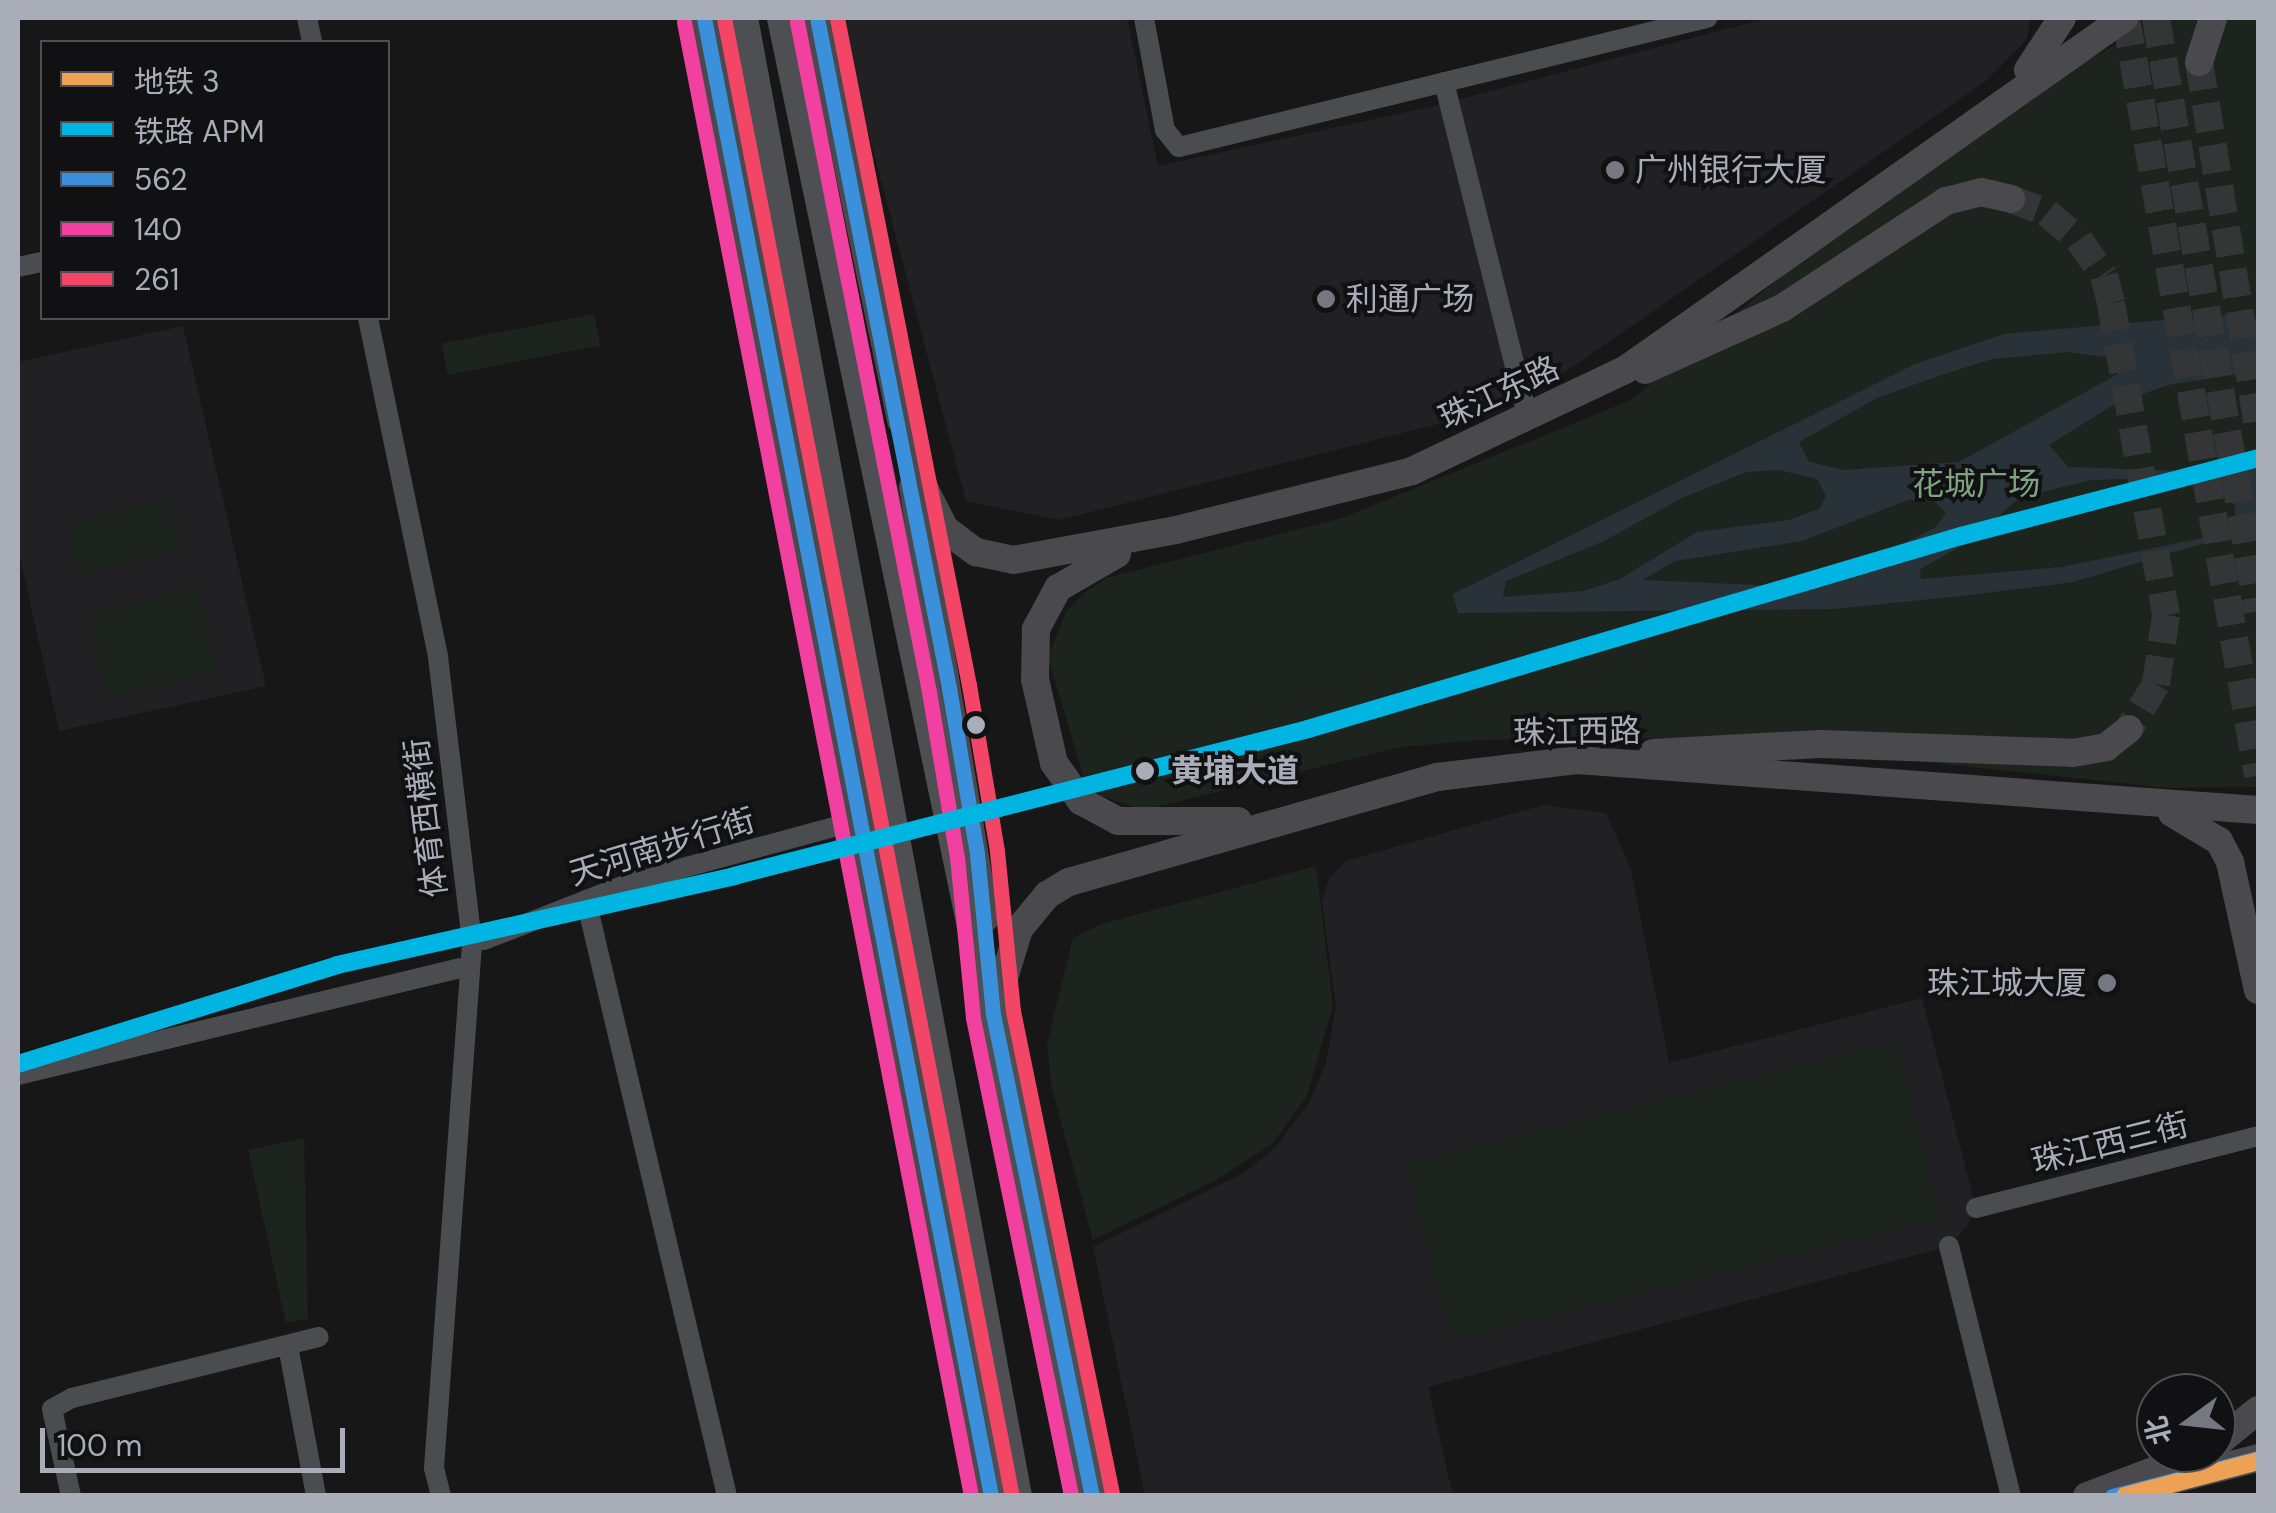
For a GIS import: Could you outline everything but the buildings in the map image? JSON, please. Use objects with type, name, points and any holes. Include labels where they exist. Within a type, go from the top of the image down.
[{"type":"main road","points":[[704,18],[991,1496]]},
{"type":"main road","points":[[742,18],[1016,1496]]},
{"type":"main road","points":[[782,18],[867,442],[993,1014],[1088,1487]]},
{"type":"main road","points":[[817,18],[897,402],[977,854],[993,1014]]},
{"type":"main road","points":[[2002,100],[2062,18]]},
{"type":"main road","name":"珠江东路","points":[[897,402],[934,511],[958,542],[976,552],[1037,558],[1176,530],[1412,471],[1528,420],[1625,370],[2002,100],[2124,18]]},
{"type":"main road","points":[[2199,62],[2213,18]]},
{"type":"main road","points":[[1528,420],[1782,308],[1946,201],[1981,192],[2010,198]]},
{"type":"main road","points":[[1176,530],[1076,572],[1045,607],[1034,666],[1054,764],[1081,800],[1118,820],[1280,819]]},
{"type":"main road","points":[[1577,760],[1776,744],[2073,753],[2106,746],[2129,729]]},
{"type":"main road","name":"珠江西路","points":[[993,1014],[1019,929],[1047,894],[1093,874],[1436,776],[1577,760],[2142,805],[2258,810]]},
{"type":"main road","points":[[2142,805],[2183,816],[2219,841],[2238,891],[2258,990]]},
{"type":"main road","points":[[2236,1428],[2258,1410]]},
{"type":"main road","points":[[2110,1496],[2258,1458]]},
{"type":"main road","points":[[2088,1496],[2199,1475]]},
{"type":"street","points":[[1144,18],[1165,130],[1180,147],[1707,18]]},
{"type":"street","points":[[1444,82],[1528,420]]},
{"type":"street","name":"体育西横街","points":[[368,320],[438,658],[472,944],[434,1468],[440,1496]]},
{"type":"street","name":"天河南步行街","points":[[484,940],[586,900],[860,820]]},
{"type":"street","points":[[586,900],[727,1496]]},
{"type":"street","points":[[18,1075],[458,968]]},
{"type":"street","name":"珠江西三街","points":[[1976,1208],[2258,1136]]},
{"type":"street","points":[[1950,1246],[2011,1496]]},
{"type":"street","points":[[71,1496],[52,1409],[72,1398],[319,1337]]},
{"type":"street","points":[[288,1346],[316,1496]]},
{"type":"shaded area","points":[[838,18],[1127,18],[1158,166],[1434,106],[1768,18],[2030,18],[2027,39],[1986,81],[1558,377],[1446,422],[1059,520],[966,501]]},
{"type":"shaded area","points":[[2220,315],[2258,319],[2258,371],[2168,385],[2115,404],[2049,445],[2068,467],[2219,472],[2258,453],[2258,527],[2073,582],[1970,595],[1834,609],[1458,613],[1453,594],[1915,364],[2004,334]],"holes":[[[2068,352],[2113,358],[2118,374],[1959,462],[1844,470],[1809,462],[1799,442],[1877,398],[1992,359]],[[1779,470],[1817,479],[1826,496],[1819,509],[1789,520],[1697,532],[1620,579],[1584,591],[1503,597],[1506,581],[1604,541],[1682,498],[1746,472]],[[2161,478],[2215,488],[2235,506],[2235,520],[2207,537],[2062,567],[1921,579],[1920,569],[1972,540],[2020,497],[2092,480]],[[1931,498],[1946,513],[1936,527],[1841,575],[1782,586],[1643,580],[1675,561],[1802,541],[1908,500]]]},
{"type":"shaded area","points":[[183,326],[266,686],[59,731],[18,549],[18,362]]},
{"type":"shaded area","points":[[1543,805],[1606,813],[1631,869],[1669,1063],[1922,998],[1976,1208],[1967,1226],[1949,1246],[1428,1387],[1453,1496],[1145,1495],[1093,1247],[1244,1173],[1274,1149],[1310,1101],[1326,1063],[1336,1007],[1322,902],[1329,878],[1346,861]]},
{"type":"green space","name":"花城广场","points":[[2161,18],[2258,18],[2258,787],[2169,788],[1697,738],[1482,740],[1401,747],[1143,810],[1101,796],[1084,779],[1048,657],[1066,612],[1084,593],[1106,578],[1342,518],[1631,400],[1799,262],[2065,74]]},
{"type":"green space","points":[[594,314],[600,345],[448,375],[442,344]]},
{"type":"green space","points":[[170,498],[182,551],[79,574],[67,522]]},
{"type":"green space","points":[[197,587],[218,671],[107,699],[86,615]]},
{"type":"green space","points":[[1316,866],[1333,1006],[1307,1096],[1272,1144],[1216,1180],[1093,1240],[1052,1089],[1047,1044],[1073,938],[1102,924]]},
{"type":"green space","points":[[1896,1041],[1940,1219],[1450,1341],[1406,1163]]},
{"type":"green space","points":[[304,1138],[308,1319],[286,1323],[248,1150]]},
{"type":"tunnel","points":[[2126,18],[2258,776]]},
{"type":"tunnel","points":[[2156,18],[2258,611]]},
{"type":"tunnel","points":[[2199,62],[2258,428]]},
{"type":"tunnel","points":[[2011,199],[2047,213],[2079,240],[2104,276],[2111,303],[2166,615],[2156,684],[2129,729]]},
{"type":"metro line","name":"3","points":[[2125,1496],[2258,1461]]},
{"type":"rail line","name":"APM","points":[[18,1064],[337,965],[734,876],[1308,729],[1961,536],[2258,458]]},
{"type":"transit line","name":"562","points":[[704,18],[991,1496]]},
{"type":"transit line","name":"261","points":[[724,18],[1011,1492]]},
{"type":"transit line","name":"562","points":[[817,18],[949,688],[977,854],[993,1014],[1092,1496]]},
{"type":"transit line","name":"261","points":[[837,18],[969,685],[997,851],[1013,1011],[1112,1492]]},
{"type":"transit line","name":"140","points":[[684,22],[971,1496]]},
{"type":"transit line","name":"140","points":[[797,22],[929,692],[957,857],[973,1018],[1071,1496]]},
{"type":"transit line","name":"562","points":[[2112,1496],[2258,1458]]},
{"type":"place","name":"广州银行大厦","points":[[1615,170]]},
{"type":"place","name":"利通广场","points":[[1326,299]]},
{"type":"place","name":"黄埔大道","points":[[1145,771]]},
{"type":"place","name":"珠江城大厦","points":[[2107,983]]}]
